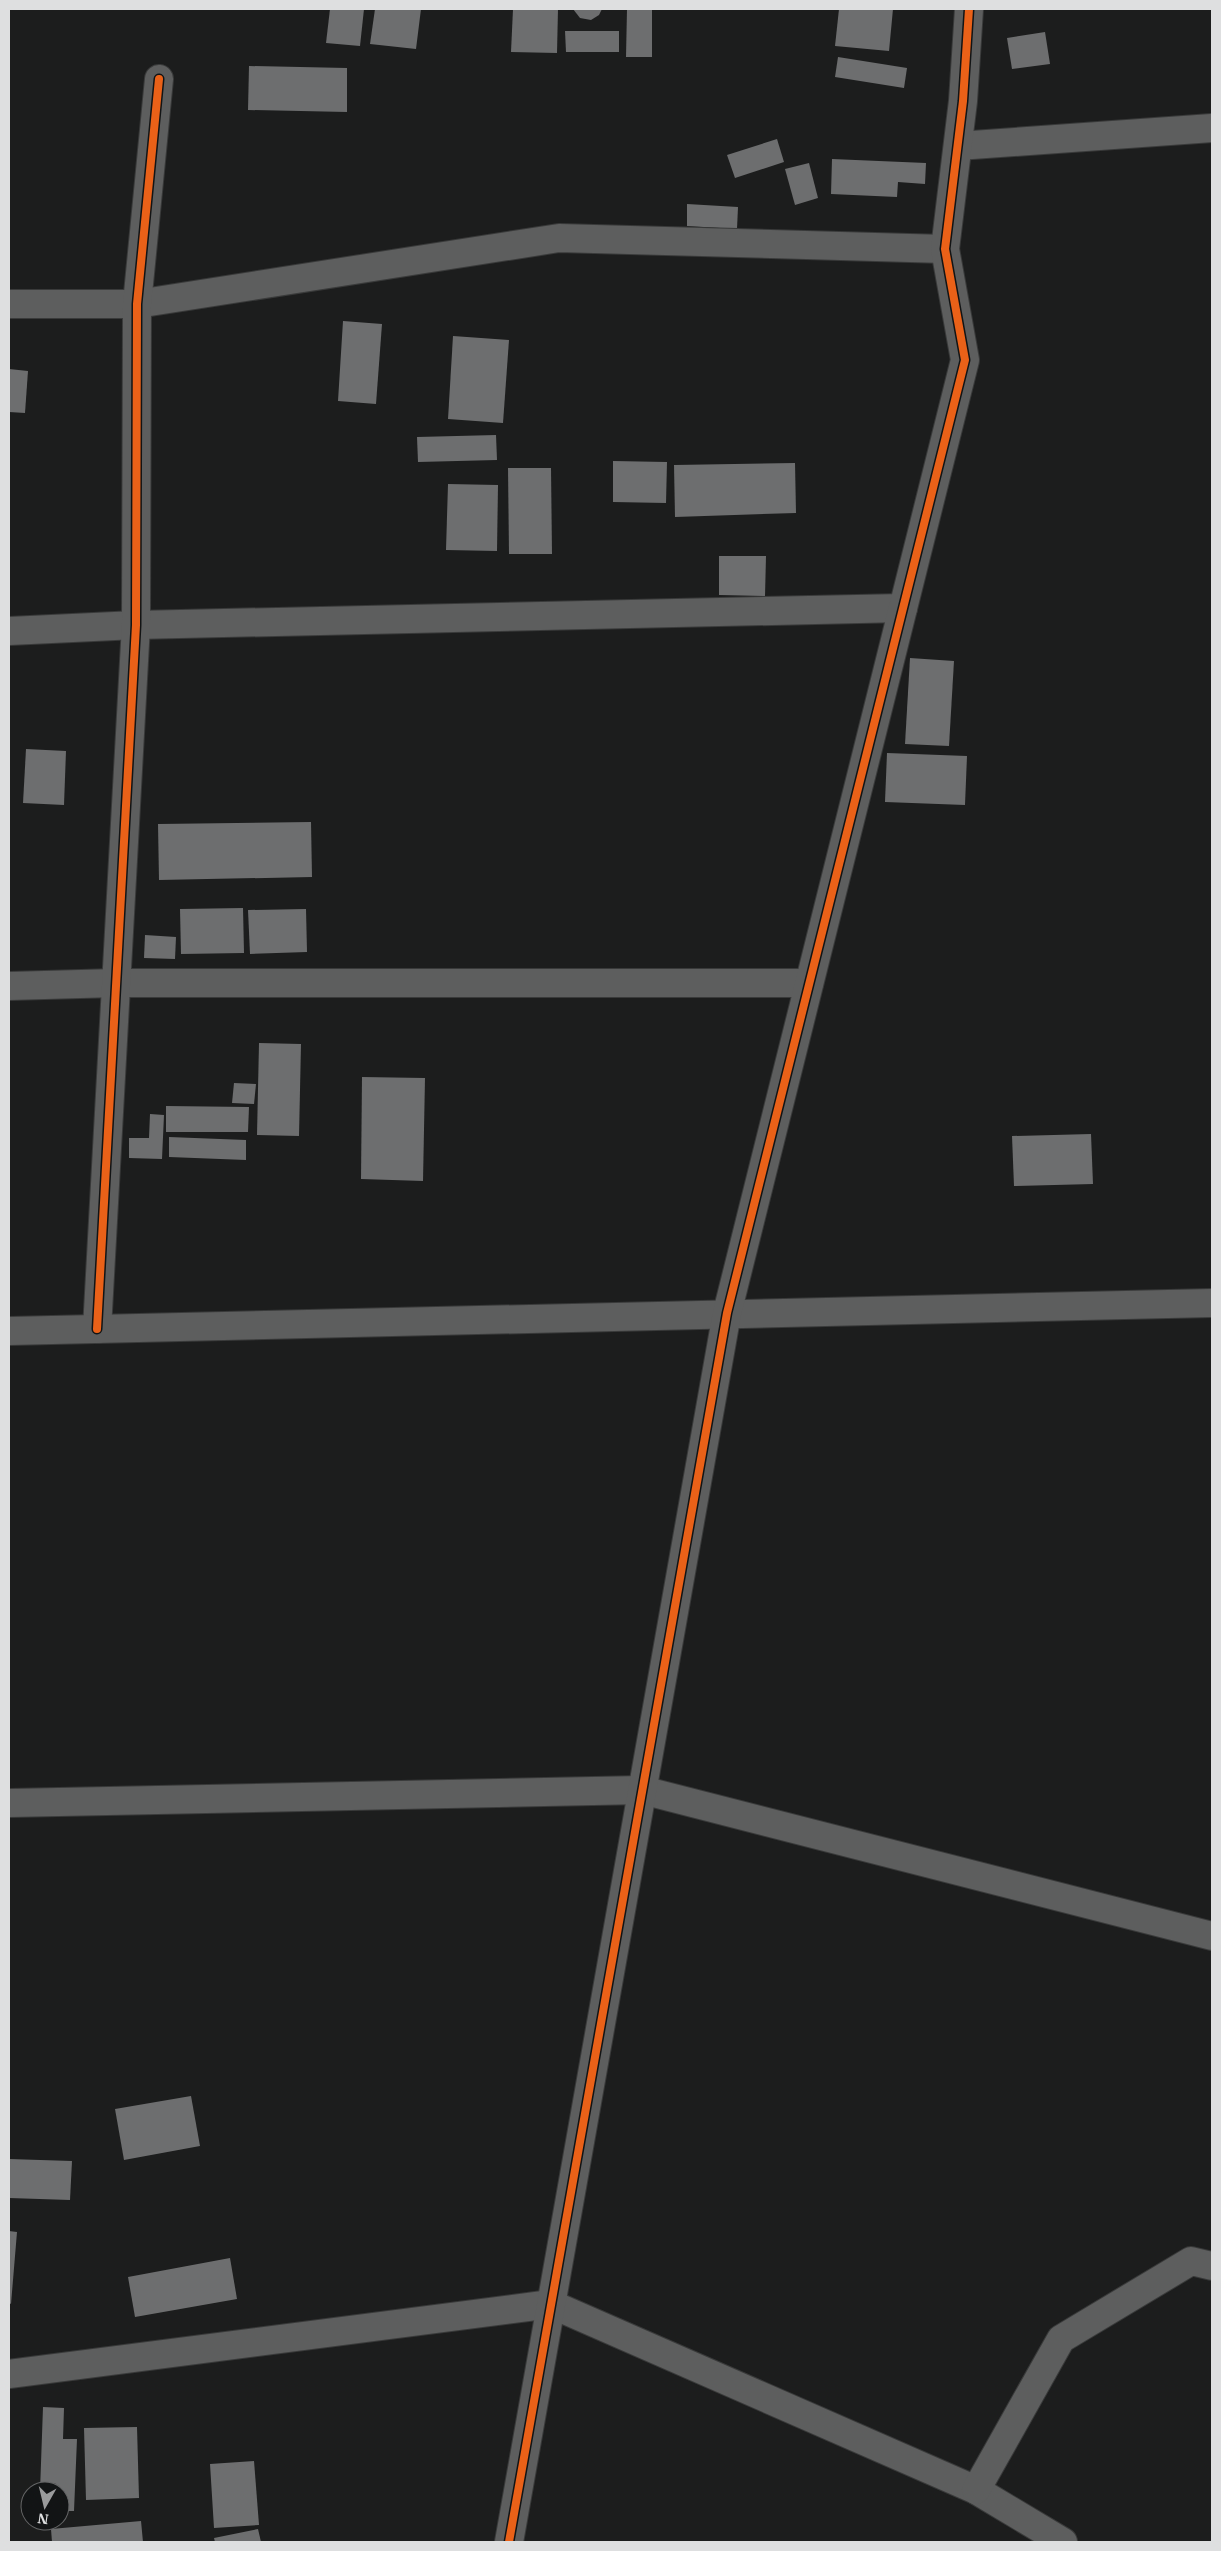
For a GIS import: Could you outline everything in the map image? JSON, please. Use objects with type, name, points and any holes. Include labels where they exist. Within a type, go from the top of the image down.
[{"type":"street","points":[[509,2542],[727,1314],[965,360],[945,249],[958,146],[969,9]]},
{"type":"street","points":[[97,1329],[136,625],[137,304],[159,79]]},
{"type":"street","points":[[958,146],[1212,128]]},
{"type":"street","points":[[9,304],[137,304],[559,238],[945,249]]},
{"type":"street","points":[[9,631],[136,625],[903,608]]},
{"type":"street","points":[[9,986],[116,983],[809,983]]},
{"type":"street","points":[[9,1331],[1212,1303]]},
{"type":"street","points":[[9,1803],[642,1790],[1212,1936]]},
{"type":"street","points":[[976,2490],[1062,2339],[1191,2261],[1212,2266]]},
{"type":"street","points":[[9,2374],[551,2304],[976,2490],[1063,2542]]},
{"type":"building","points":[[330,9],[364,9],[360,46],[326,43]]},
{"type":"building","points":[[375,9],[421,9],[416,49],[370,44]]},
{"type":"building","points":[[513,9],[558,9],[557,53],[511,52]]},
{"type":"building","points":[[573,9],[602,9],[599,15],[591,20],[580,18]]},
{"type":"building","points":[[627,9],[652,9],[652,57],[626,57]]},
{"type":"building","points":[[839,9],[893,9],[889,51],[835,46]]},
{"type":"building","points":[[565,31],[619,31],[619,52],[566,52]]},
{"type":"building","points":[[1045,32],[1050,64],[1012,69],[1007,38]]},
{"type":"building","points":[[838,57],[907,68],[904,88],[835,77]]},
{"type":"building","points":[[249,66],[347,68],[347,112],[248,110]]},
{"type":"building","points":[[777,139],[784,162],[735,178],[727,155]]},
{"type":"building","points":[[832,159],[926,163],[925,184],[898,182],[897,197],[831,194]]},
{"type":"building","points":[[809,163],[818,198],[795,205],[785,169]]},
{"type":"building","points":[[687,204],[738,207],[737,229],[687,226]]},
{"type":"building","points":[[343,321],[382,324],[376,404],[338,401]]},
{"type":"building","points":[[453,336],[509,340],[503,423],[448,419]]},
{"type":"building","points":[[9,369],[28,371],[25,413],[9,412]]},
{"type":"building","points":[[496,435],[497,460],[418,462],[417,437]]},
{"type":"building","points":[[613,461],[667,462],[666,503],[613,502]]},
{"type":"building","points":[[795,463],[796,513],[675,517],[674,465]]},
{"type":"building","points":[[508,468],[551,468],[552,554],[509,554]]},
{"type":"building","points":[[448,484],[498,485],[497,551],[446,550]]},
{"type":"building","points":[[719,556],[766,556],[765,596],[719,595]]},
{"type":"building","points":[[910,658],[954,661],[949,746],[905,744]]},
{"type":"building","points":[[26,749],[66,751],[64,805],[23,803]]},
{"type":"building","points":[[887,753],[967,756],[965,805],[885,802]]},
{"type":"building","points":[[311,822],[312,877],[159,880],[158,824]]},
{"type":"building","points":[[243,908],[244,953],[181,954],[180,909]]},
{"type":"building","points":[[306,909],[307,952],[250,954],[248,910]]},
{"type":"building","points":[[145,935],[176,937],[175,959],[144,958]]},
{"type":"building","points":[[259,1043],[301,1044],[299,1136],[257,1135]]},
{"type":"building","points":[[362,1077],[425,1078],[423,1181],[361,1179]]},
{"type":"building","points":[[234,1083],[256,1084],[254,1104],[232,1103]]},
{"type":"building","points":[[166,1106],[249,1107],[248,1132],[166,1132]]},
{"type":"building","points":[[150,1114],[164,1115],[162,1159],[129,1158],[129,1138],[149,1138]]},
{"type":"building","points":[[1091,1134],[1093,1184],[1014,1186],[1012,1136]]},
{"type":"building","points":[[169,1137],[246,1140],[246,1160],[169,1157]]},
{"type":"building","points":[[191,2096],[200,2146],[124,2160],[115,2109]]},
{"type":"building","points":[[9,2159],[72,2161],[70,2200],[9,2198]]},
{"type":"building","points":[[9,2231],[17,2232],[11,2304],[9,2303]]},
{"type":"building","points":[[230,2258],[237,2299],[135,2317],[128,2277]]},
{"type":"building","points":[[43,2407],[64,2408],[63,2439],[77,2439],[74,2511],[70,2511],[70,2481],[40,2481]]},
{"type":"building","points":[[137,2427],[139,2498],[86,2500],[84,2428]]},
{"type":"building","points":[[254,2461],[259,2525],[214,2528],[210,2464]]},
{"type":"building","points":[[141,2521],[143,2542],[52,2542],[51,2531],[70,2531],[70,2527]]},
{"type":"building","points":[[258,2529],[261,2542],[215,2542],[214,2538]]},
{"type":"cycle path","points":[[509,2542],[727,1313],[965,360],[945,249],[963,101],[969,9]]},
{"type":"cycle path","points":[[97,1329],[136,625],[137,304],[159,79]]}]
